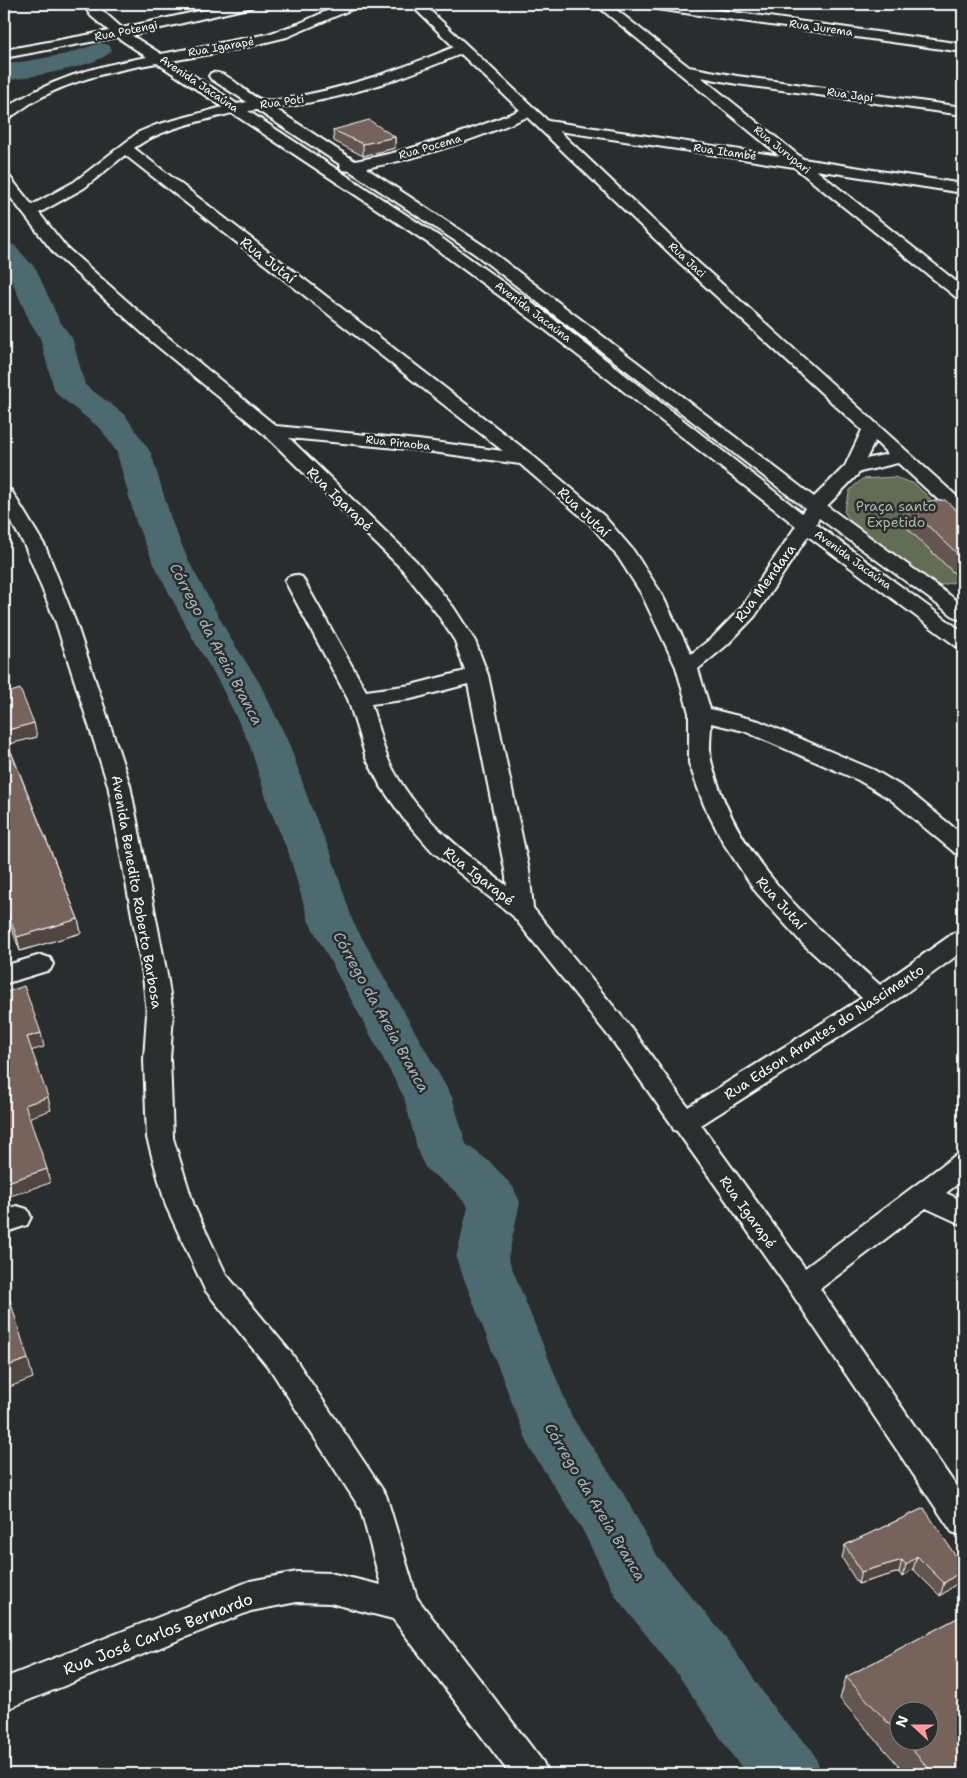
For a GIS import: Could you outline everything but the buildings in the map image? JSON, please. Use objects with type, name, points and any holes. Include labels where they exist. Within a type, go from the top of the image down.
[{"type":"street","name":"Avenida Jacaúna","points":[[89,4],[96,13],[120,32],[181,55],[201,67],[355,166],[481,251],[815,507],[963,614]]},
{"type":"street","name":"Rua Potengi","points":[[4,54],[140,29],[246,4]]},
{"type":"street","name":"Rua Igarapé","points":[[181,55],[272,37],[298,29],[352,4]]},
{"type":"street","name":"Rua Jaci","points":[[416,4],[528,112],[546,125],[686,260],[963,512]]},
{"type":"street","name":"Rua Jurupari","points":[[601,4],[963,295]]},
{"type":"street","points":[[615,15],[641,4]]},
{"type":"street","name":"Rua Jurema","points":[[649,4],[963,48]]},
{"type":"street","name":"Avenida Jacaúna","points":[[126,19],[235,108],[434,240],[545,321],[806,526],[963,642]]},
{"type":"street","points":[[4,115],[40,93],[68,81],[102,71],[160,47]]},
{"type":"street","name":"Rua Poti","points":[[30,212],[79,185],[125,148],[144,135],[161,128],[235,108],[351,90],[403,73],[463,48]]},
{"type":"street","name":"Rua Japi","points":[[685,70],[737,80],[963,111]]},
{"type":"street","name":"Rua Japi","points":[[708,91],[719,83],[737,80]]},
{"type":"street","name":"Rua Pocema","points":[[328,170],[389,158],[480,132],[528,112]]},
{"type":"street","name":"Rua Itambé","points":[[546,125],[963,188]]},
{"type":"street","name":"Rua Jutaí","points":[[125,148],[525,459],[597,520],[626,554],[651,593],[688,668],[700,713],[700,763],[715,805],[736,844],[764,886],[811,937],[879,999]]},
{"type":"street","name":"Rua Igarapé","points":[[4,179],[66,256],[158,337],[271,431],[409,565],[447,612],[464,641],[477,675],[515,861],[521,910]]},
{"type":"street","points":[[930,270],[963,273]]},
{"type":"street","name":"Rua Mendara","points":[[688,668],[720,641],[748,612],[806,526],[815,507],[853,468],[872,428]]},
{"type":"street","name":"Rua Piraoba","points":[[271,431],[418,445],[525,459]]},
{"type":"street","points":[[853,468],[903,456]]},
{"type":"street","name":"Avenida Benedito Roberto Barbosa","points":[[4,494],[35,546],[66,623],[119,785],[158,995],[160,1014],[157,1059],[160,1138],[180,1206],[215,1282],[282,1363],[375,1505],[403,1606]]},
{"type":"street","name":"Rua Igarapé","points":[[295,581],[359,699],[377,758],[391,785],[411,814],[440,845],[521,910],[560,955],[623,1036],[683,1123],[802,1286],[963,1522]]},
{"type":"street","points":[[359,699],[411,692],[477,675]]},
{"type":"street","points":[[700,713],[751,726],[866,775],[898,794],[963,847]]},
{"type":"street","name":"Rua Edson Arantes do Nascimento","points":[[683,1123],[879,999],[963,940]]},
{"type":"street","points":[[4,975],[41,964]]},
{"type":"street","points":[[802,1286],[926,1195],[963,1165]]},
{"type":"street","points":[[926,1195],[963,1214]]},
{"type":"street","name":"Rua José Carlos Bernardo","points":[[4,1694],[250,1596],[297,1587],[330,1588],[403,1606]]},
{"type":"street","points":[[403,1606],[531,1774]]},
{"type":"green space","name":"Praça santo Expetido","points":[[894,477],[915,484],[963,531],[963,580],[934,587],[884,547],[854,527],[844,511],[850,490],[862,479]]},
{"type":"waterway","points":[[4,73],[73,60],[100,50]]},
{"type":"waterway","name":"Córrego da Areia Branca","points":[[4,251],[21,269],[44,320],[56,338],[70,389],[113,422],[134,453],[154,522],[171,562],[212,639],[239,682],[269,743],[290,807],[310,854],[331,922],[428,1097],[444,1155],[473,1177],[495,1202],[482,1258],[550,1431],[602,1510],[637,1577],[701,1655],[756,1736],[790,1774]]}]
